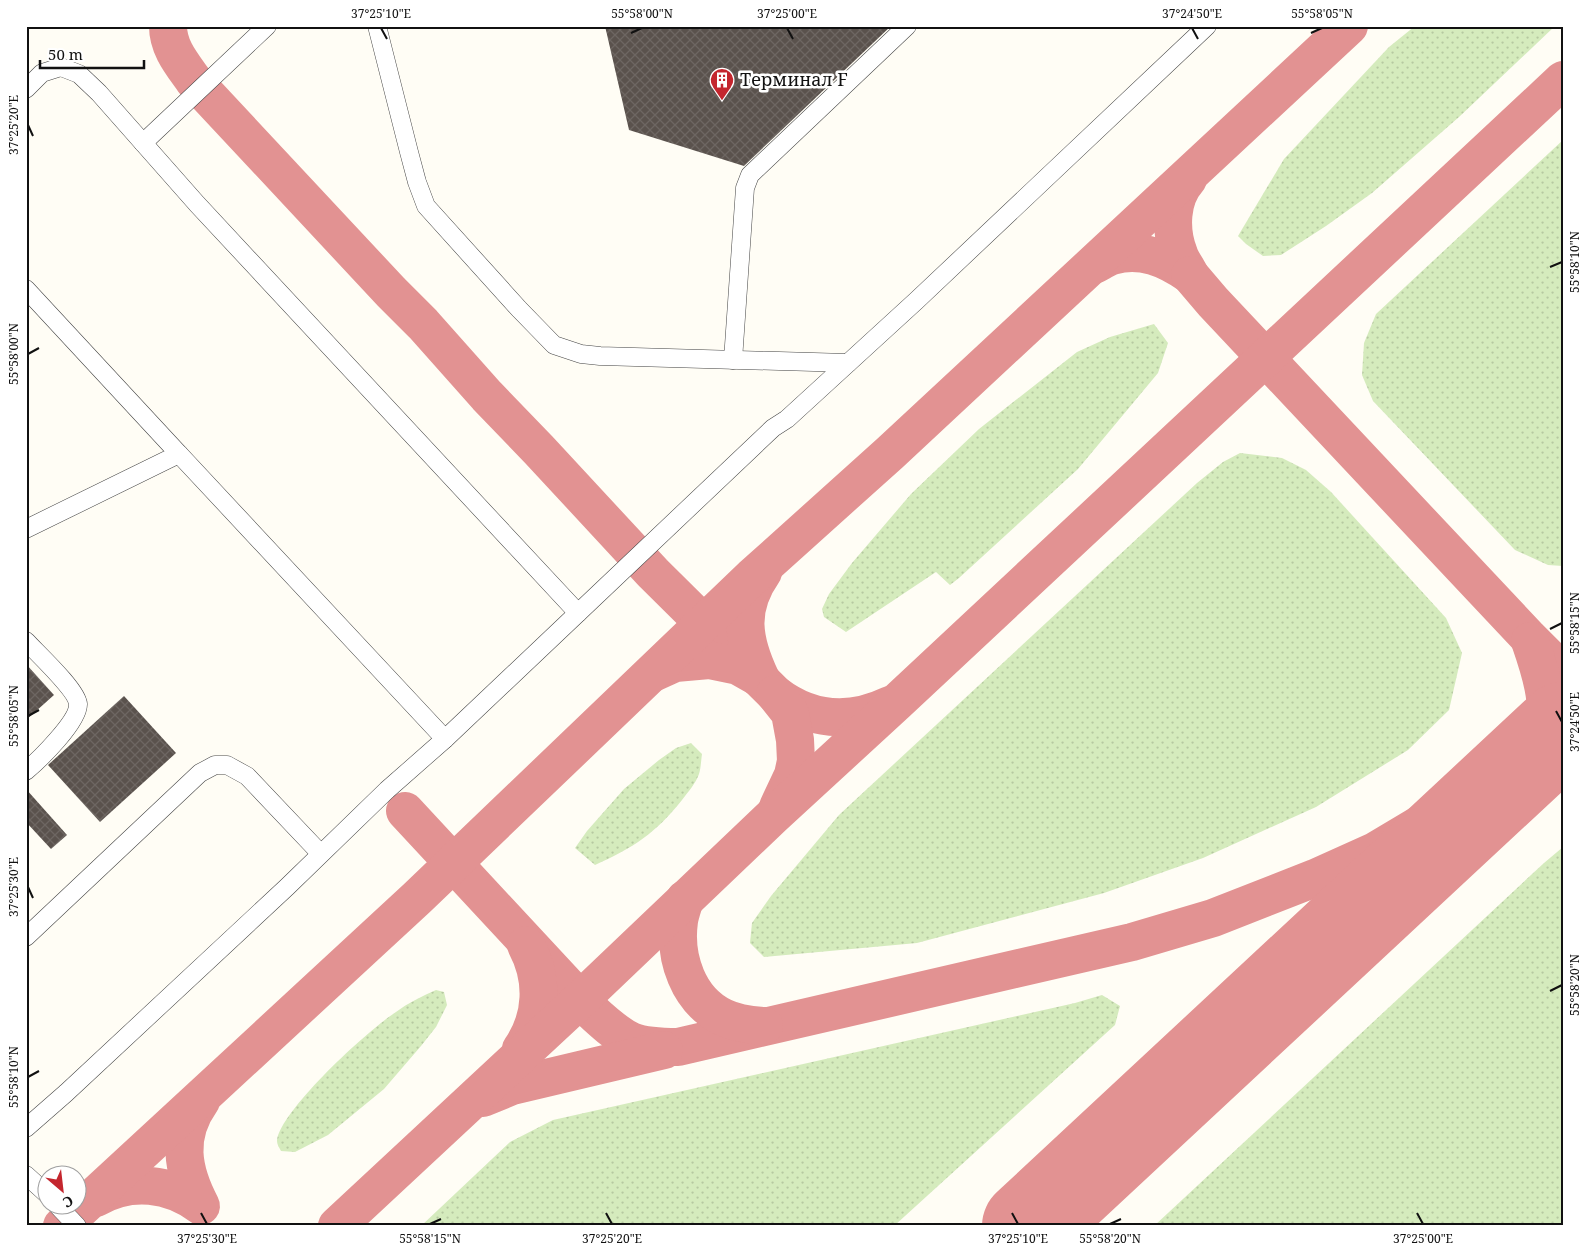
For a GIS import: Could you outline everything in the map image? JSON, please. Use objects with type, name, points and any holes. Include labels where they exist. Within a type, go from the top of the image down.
[{"type":"lane","points":[[143,143],[268,26]]},
{"type":"lane","points":[[378,26],[408,152],[426,206],[554,345],[575,353],[591,355],[848,363]]},
{"type":"lane","points":[[733,360],[745,188],[750,174],[907,26]]},
{"type":"lane","points":[[26,1128],[287,887],[387,790],[445,739],[773,428],[786,419],[848,363],[1207,26]]},
{"type":"lane","points":[[26,89],[42,73],[52,69],[61,67],[79,74],[99,93],[366,387],[578,613]]},
{"type":"lane","points":[[26,289],[445,739]]},
{"type":"lane","points":[[26,535],[26,529],[179,454]]},
{"type":"lane","points":[[26,641],[73,691],[78,705],[77,713],[71,723],[42,758],[26,771]]},
{"type":"lane","points":[[26,937],[200,773],[215,765],[235,768],[247,776],[320,853]]},
{"type":"lane","points":[[26,1175],[38,1186]]},
{"type":"lane","points":[[66,1214],[77,1226]]},
{"type":"green space","points":[[1415,26],[1555,26],[1459,117],[1372,193],[1326,226],[1281,255],[1263,256],[1246,244],[1238,236],[1284,159],[1389,47]]},
{"type":"green space","points":[[1563,140],[1563,566],[1548,565],[1515,550],[1373,401],[1362,375],[1364,343],[1376,314]]},
{"type":"green space","points":[[1154,324],[1168,343],[1158,373],[1078,469],[959,578],[950,585],[936,572],[846,632],[824,617],[822,609],[829,594],[852,563],[911,494],[979,429],[1077,352],[1110,337]]},
{"type":"green space","points":[[1240,453],[1282,458],[1306,470],[1331,492],[1446,618],[1462,653],[1449,710],[1408,750],[1316,807],[1203,858],[1104,893],[917,943],[764,957],[750,943],[752,923],[771,896],[839,815],[1197,483],[1223,462]]},
{"type":"green space","points":[[691,743],[702,754],[698,777],[663,822],[632,846],[595,865],[575,848],[587,831],[624,789],[676,748]]},
{"type":"green space","points":[[1563,847],[1563,1226],[1154,1226],[1544,863]]},
{"type":"green space","points":[[436,990],[444,992],[447,1005],[436,1027],[384,1089],[328,1135],[295,1152],[281,1151],[277,1140],[282,1126],[309,1091],[328,1071],[383,1021],[420,997]]},
{"type":"green space","points":[[1102,995],[1120,1006],[1115,1025],[894,1226],[421,1226],[510,1142],[553,1120],[1075,1003]]},
{"type":"building","name":"Терминал F","points":[[605,26],[891,26],[744,166],[629,130]]},
{"type":"building","points":[[26,664],[54,695],[26,720]]},
{"type":"building","points":[[124,696],[176,753],[100,822],[48,765]]},
{"type":"building","points":[[26,789],[67,835],[51,849],[26,822]]},
{"type":"taxiway","points":[[168,26],[173,49],[194,81],[423,324],[487,396],[653,573],[775,694],[802,710],[831,717],[860,715],[890,705]]},
{"type":"taxiway","points":[[62,1226],[417,898],[752,577],[890,453],[1349,26]]},
{"type":"taxiway","points":[[337,1226],[581,999],[773,816],[1563,80]]},
{"type":"taxiway","points":[[1094,265],[1112,256],[1133,253],[1143,254],[1172,264],[1190,275],[1179,254],[1173,225],[1175,205],[1182,187],[1188,179]]},
{"type":"taxiway","points":[[1190,275],[1213,302],[1563,672]]},
{"type":"taxiway","points":[[653,673],[675,663],[709,660],[738,666],[761,679],[747,638],[746,612],[749,599],[763,572]]},
{"type":"taxiway","points":[[1522,766],[1543,732],[1546,710],[1543,686],[1530,641]]},
{"type":"taxiway","points":[[775,694],[790,713],[795,740],[796,761],[793,775],[778,807]]},
{"type":"taxiway","points":[[405,811],[602,1021],[619,1034],[636,1043],[678,1047],[1132,942],[1213,918],[1315,878],[1375,851],[1474,792],[1522,766],[1545,755],[1563,751]]},
{"type":"taxiway","points":[[685,899],[679,921],[679,949],[681,963],[692,989],[711,1010],[723,1017],[732,1021],[764,1026]]},
{"type":"taxiway","points":[[521,1049],[534,1024],[538,998],[536,971],[526,945]]},
{"type":"taxiway","points":[[483,1098],[512,1086],[664,1050]]},
{"type":"taxiway","points":[[96,1198],[123,1188],[150,1186],[176,1192],[201,1206],[189,1179],[184,1153],[188,1127],[201,1101]]},
{"type":"runway","points":[[1028,1226],[1563,728]]},
{"type":"place","name":"Терминал F","points":[[722,101]]}]
